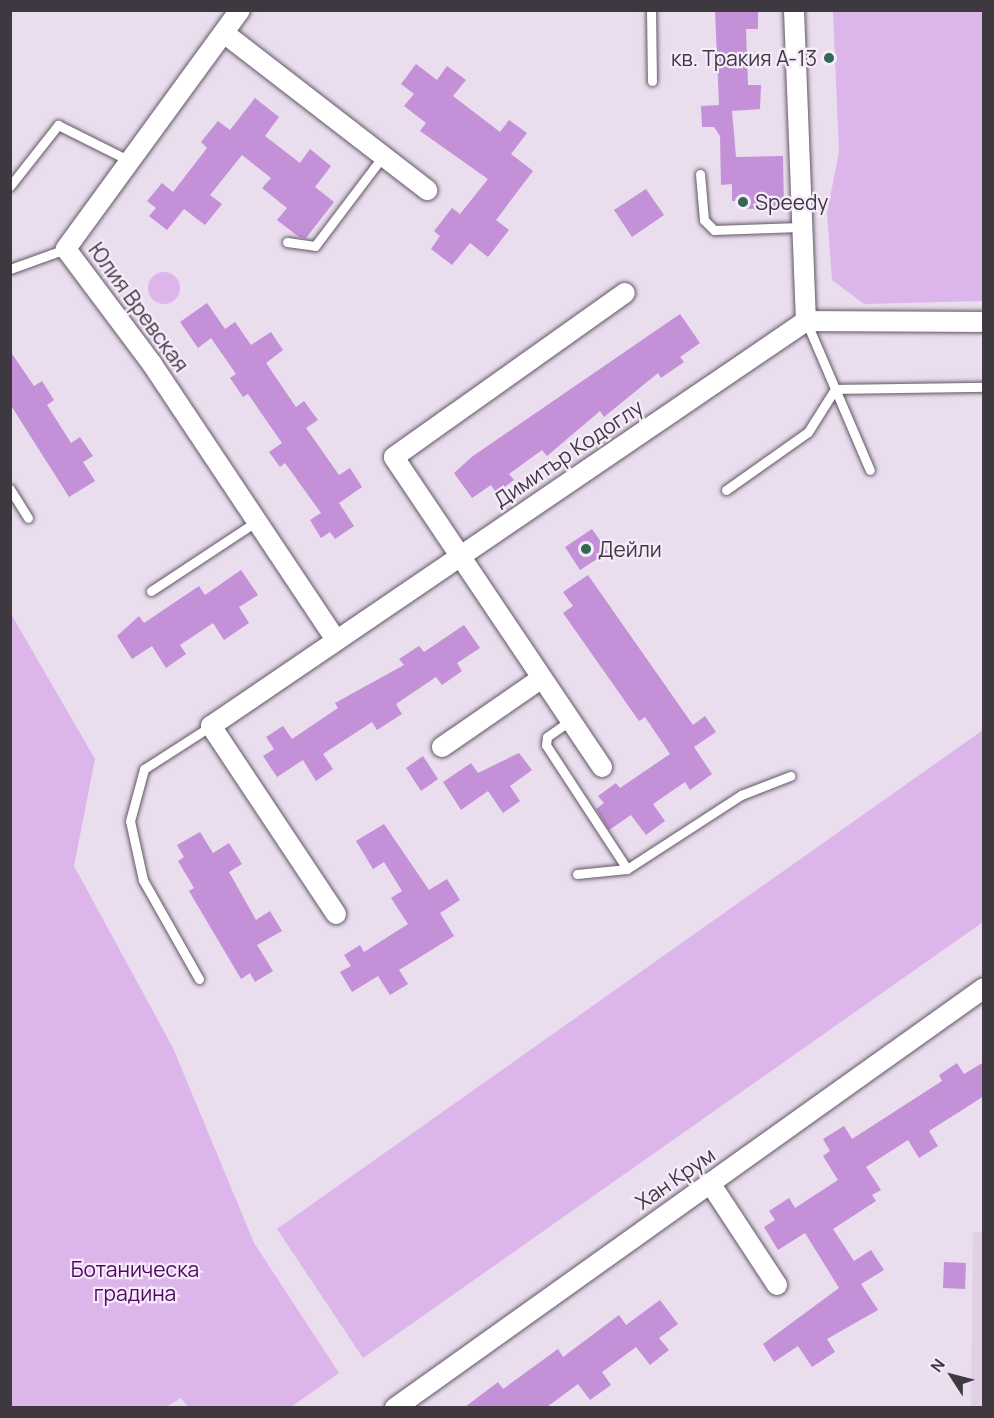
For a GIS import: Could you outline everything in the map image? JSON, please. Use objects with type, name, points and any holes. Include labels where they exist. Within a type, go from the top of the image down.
[{"type":"street","name":"Юлия Вревская","points":[[240,10],[66,249],[257,521],[336,640]]},
{"type":"street","points":[[794,10],[800,227],[806,321],[984,322]]},
{"type":"street","points":[[224,33],[427,190]]},
{"type":"street","points":[[602,766],[394,457],[397,451],[625,293]]},
{"type":"street","name":"Димитър Кодоглу","points":[[211,726],[806,321]]},
{"type":"street","points":[[442,747],[542,678]]},
{"type":"street","points":[[211,726],[336,914]]},
{"type":"street","name":"Хан Крум","points":[[395,1407],[984,988]]},
{"type":"street","points":[[710,1183],[777,1285]]},
{"type":"lane","points":[[651,10],[652,81]]},
{"type":"lane","points":[[10,186],[58,125],[130,161]]},
{"type":"lane","points":[[287,242],[315,246],[383,156]]},
{"type":"lane","points":[[700,174],[704,220],[714,230],[800,227]]},
{"type":"lane","points":[[10,269],[66,249]]},
{"type":"lane","points":[[806,321],[870,470]]},
{"type":"lane","points":[[835,389],[984,387]]},
{"type":"lane","points":[[726,489],[808,432],[835,389]]},
{"type":"lane","points":[[10,489],[28,518]]},
{"type":"lane","points":[[151,591],[257,521]]},
{"type":"lane","points":[[571,720],[547,737],[546,745],[627,869]]},
{"type":"lane","points":[[199,979],[142,880],[130,821],[144,769],[211,726]]},
{"type":"lane","points":[[577,874],[627,869],[660,853],[741,795],[790,776]]},
{"type":"shaded area","points":[[973,1232],[983,1232],[983,1407],[971,1407]]},
{"type":"green space","points":[[833,11],[983,11],[983,301],[864,304],[832,280],[827,213],[839,152]]},
{"type":"green space","points":[[164,272],[175,277],[180,288],[175,299],[164,304],[153,299],[148,288],[153,277]]},
{"type":"green space","name":"Ботаническа градина","points":[[11,614],[95,759],[74,866],[173,1048],[254,1243],[339,1373],[291,1407],[188,1407],[181,1398],[166,1407],[11,1407]]},
{"type":"green space","points":[[983,730],[983,922],[363,1358],[277,1229]]},
{"type":"building","points":[[715,10],[758,10],[758,29],[746,29],[748,85],[761,85],[760,109],[732,111],[736,157],[783,156],[784,208],[739,209],[739,201],[732,201],[732,184],[721,185],[720,136],[714,127],[702,127],[701,106],[719,105]]},
{"type":"building","points":[[416,64],[437,80],[447,66],[466,80],[453,96],[500,132],[509,120],[527,133],[511,154],[533,171],[496,220],[509,230],[488,257],[470,243],[452,265],[431,249],[440,236],[434,231],[452,208],[460,214],[488,179],[420,131],[426,123],[404,106],[414,94],[401,84]]},
{"type":"building","points":[[255,98],[279,117],[265,136],[300,163],[310,149],[331,166],[315,187],[334,202],[306,238],[299,237],[277,220],[287,208],[262,188],[271,178],[242,155],[210,195],[222,204],[205,225],[184,209],[167,230],[149,216],[156,208],[147,201],[162,183],[173,192],[207,148],[201,142],[218,121],[230,130]]},
{"type":"building","points":[[646,189],[664,215],[632,237],[614,210]]},
{"type":"building","points":[[207,303],[225,329],[235,322],[251,345],[271,332],[283,350],[266,363],[296,407],[304,401],[318,420],[306,428],[339,475],[350,468],[362,487],[339,503],[354,526],[335,539],[330,532],[321,538],[310,520],[321,513],[285,463],[280,467],[269,452],[282,443],[248,394],[243,397],[230,378],[236,374],[211,338],[198,348],[180,322]]},
{"type":"building","points":[[680,314],[700,343],[680,357],[684,362],[661,378],[658,373],[604,417],[600,411],[547,456],[542,450],[509,474],[514,480],[496,493],[491,485],[472,498],[454,473],[473,456]]},
{"type":"building","points":[[10,351],[34,386],[42,381],[54,400],[47,405],[71,443],[80,437],[93,456],[83,462],[95,481],[69,497],[10,404]]},
{"type":"building","name":"Дейли","points":[[592,529],[608,552],[580,570],[565,547]]},
{"type":"building","points":[[241,570],[258,595],[239,607],[249,623],[224,640],[213,623],[180,645],[186,654],[166,668],[152,646],[132,659],[117,636],[139,616],[144,623],[199,586],[205,595]]},
{"type":"building","points":[[588,575],[693,725],[705,716],[716,732],[694,747],[712,774],[690,790],[685,782],[653,804],[665,821],[646,835],[631,815],[609,830],[596,809],[604,803],[598,796],[616,783],[620,788],[670,754],[645,717],[639,721],[563,613],[573,606],[563,592]]},
{"type":"building","points":[[464,625],[480,648],[457,663],[462,671],[442,685],[436,677],[396,704],[402,714],[377,730],[372,722],[323,754],[333,769],[316,781],[303,760],[277,777],[263,756],[274,749],[266,737],[283,726],[292,739],[338,708],[335,703],[404,665],[399,659],[419,646],[424,652]]},
{"type":"building","points":[[519,753],[532,770],[510,786],[520,801],[503,813],[488,791],[461,810],[443,782],[471,763],[478,773]]},
{"type":"building","points":[[423,756],[438,779],[421,791],[406,768]]},
{"type":"building","points":[[384,824],[429,890],[447,879],[460,900],[440,913],[454,936],[399,970],[408,984],[390,995],[378,976],[352,992],[340,972],[351,966],[344,955],[360,945],[364,952],[408,924],[391,898],[402,891],[384,862],[373,869],[356,841]]},
{"type":"building","points":[[200,832],[213,853],[229,843],[242,864],[229,872],[256,920],[270,911],[282,931],[257,945],[273,971],[255,982],[250,973],[241,979],[189,891],[194,888],[178,861],[184,857],[177,845]]},
{"type":"building","points":[[984,1062],[984,1096],[929,1131],[938,1146],[919,1158],[908,1140],[866,1167],[881,1190],[872,1195],[876,1201],[833,1229],[854,1261],[871,1250],[884,1270],[861,1284],[878,1310],[827,1339],[835,1352],[812,1367],[798,1346],[774,1362],[763,1344],[839,1288],[805,1233],[778,1250],[764,1227],[775,1220],[769,1211],[789,1198],[795,1208],[838,1180],[823,1156],[830,1151],[823,1139],[844,1126],[852,1139],[942,1081],[939,1075],[957,1063],[964,1074]]},
{"type":"building","points":[[944,1262],[966,1263],[965,1289],[943,1288]]},
{"type":"building","points":[[660,1300],[678,1324],[659,1338],[669,1350],[650,1365],[636,1347],[602,1372],[611,1385],[590,1400],[578,1384],[547,1407],[465,1407],[498,1382],[503,1389],[558,1349],[563,1357],[619,1315],[626,1325]]},
{"type":"place","name":"кв. Тракия А-13","points":[[829,58]]},
{"type":"place","name":"Speedy","points":[[743,202]]},
{"type":"place","name":"Дейли","points":[[586,549]]}]
